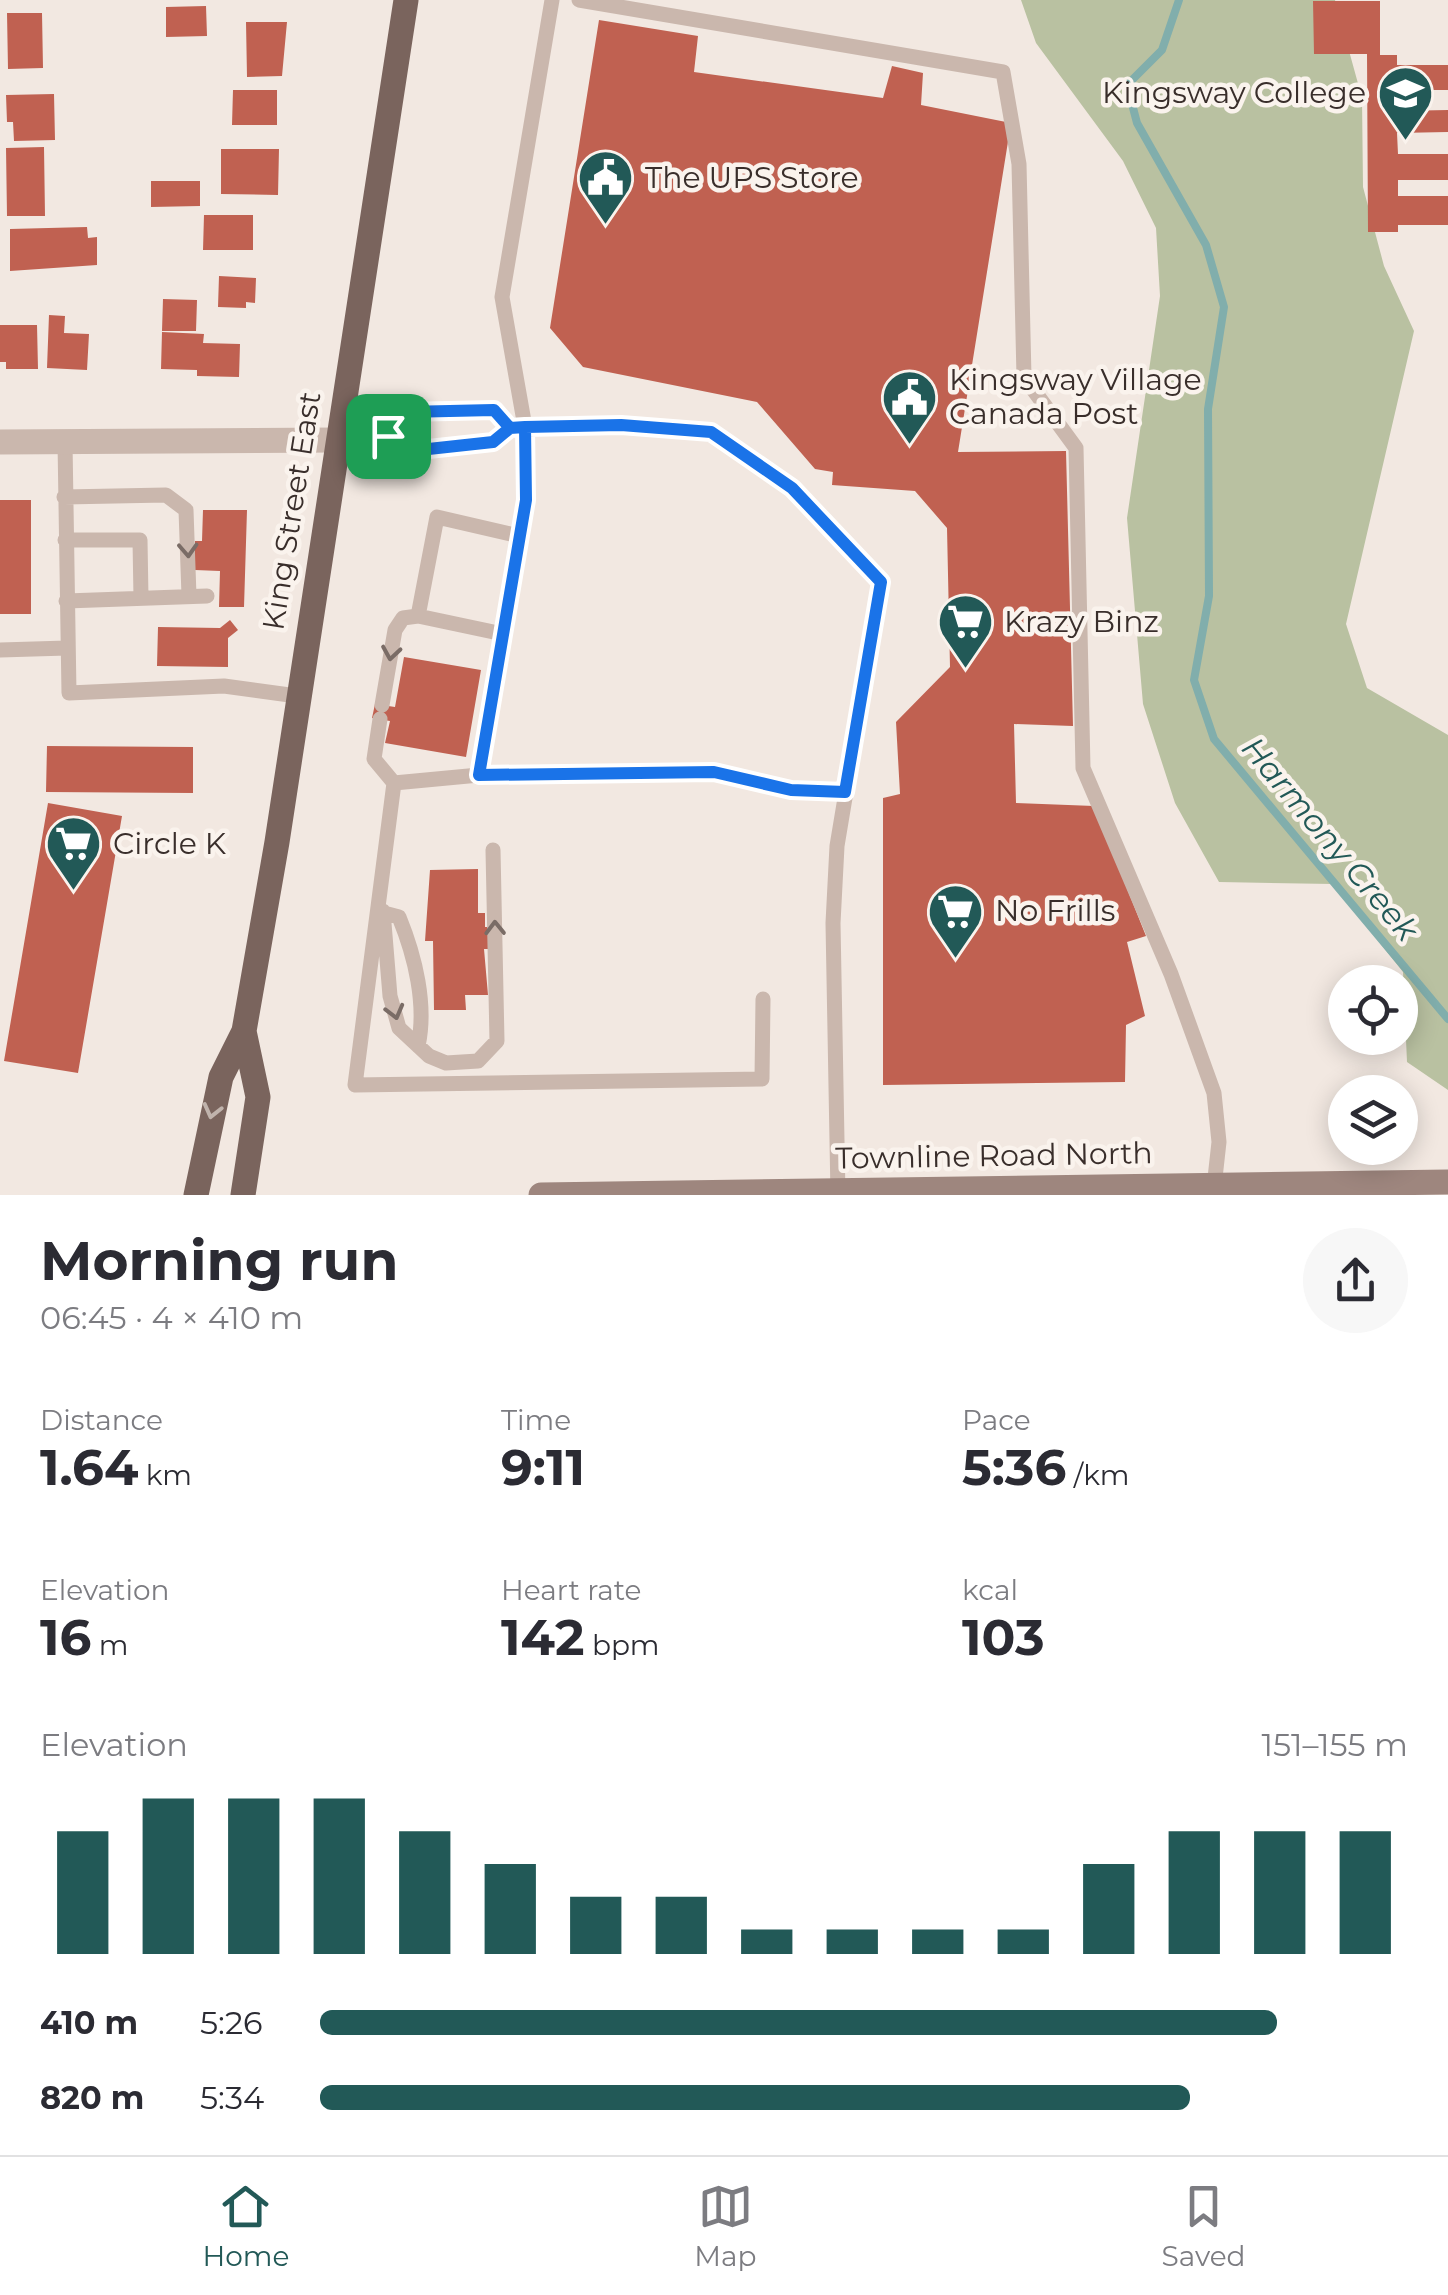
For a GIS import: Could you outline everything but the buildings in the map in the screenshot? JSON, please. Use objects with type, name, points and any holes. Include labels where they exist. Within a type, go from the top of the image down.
[{"type":"main road","name":"King Street East","points":[[196,1195],[220,1077],[244,1032],[277,842],[406,0]]},
{"type":"main road","name":"King Street East","points":[[243,1195],[258,1097],[244,1032]]},
{"type":"main road","name":"Townline Road North","points":[[542,1195],[1214,1191],[1448,1182]]},
{"type":"street","points":[[0,442],[337,440]]},
{"type":"lane","points":[[479,775],[526,500],[502,298],[552,0]]},
{"type":"lane","points":[[579,0],[1003,72],[1019,164],[1024,377],[1076,448],[1083,768],[1171,974],[1214,1094],[1219,1142],[1214,1191]]},
{"type":"lane","points":[[388,436],[405,412],[494,410],[517,427]]},
{"type":"lane","points":[[388,436],[401,452],[493,442],[517,427],[621,425],[711,432],[792,488],[881,582],[837,846],[833,923],[838,1192]]},
{"type":"lane","points":[[337,440],[388,436]]},
{"type":"lane","points":[[64,442],[68,693],[224,686],[297,696]]},
{"type":"lane","points":[[64,497],[166,496],[177,502],[186,510],[188,596]]},
{"type":"lane","points":[[418,616],[437,517],[520,536]]},
{"type":"lane","points":[[65,540],[140,540],[140,598]]},
{"type":"lane","points":[[66,600],[207,596]]},
{"type":"lane","points":[[503,634],[418,616],[403,618],[395,630],[374,760],[394,783],[354,1085],[762,1079],[763,999]]},
{"type":"lane","points":[[0,650],[68,648]]},
{"type":"lane","points":[[394,783],[479,775],[714,772],[791,790],[845,792]]},
{"type":"lane","points":[[380,906],[387,934],[394,1017],[407,1040],[428,1056],[462,1064],[478,1061],[497,1040],[493,850]]},
{"type":"lane","points":[[380,906],[399,917],[412,950],[421,1031],[418,1046]]},
{"type":"green space","points":[[1021,0],[1335,0],[1362,98],[1363,187],[1384,266],[1414,331],[1346,624],[1367,688],[1448,735],[1448,1090],[1407,1062],[1407,1055],[1418,1055],[1418,965],[1397,965],[1333,884],[1219,882],[1175,803],[1143,704],[1127,518],[1160,296],[1156,228],[1123,161],[1036,43]]},
{"type":"waterway","name":"Harmony Creek","points":[[1179,0],[1162,50],[1127,85],[1137,123],[1206,245],[1224,307],[1208,409],[1209,596],[1194,680],[1214,739],[1448,1019]]},
{"type":"place","name":"Kingsway College","points":[[1405,142]]},
{"type":"place","name":"The UPS Store","points":[[606,227]]},
{"type":"place","name":"Kingsway Village Canada Post","points":[[910,446]]},
{"type":"place","name":"Krazy Binz","points":[[965,671]]},
{"type":"place","name":"Circle K","points":[[74,893]]},
{"type":"place","name":"No Frills","points":[[956,960]]},
{"type":"route","points":[[388,436],[401,452],[493,442],[510,428],[525,427],[526,500],[479,775],[714,772],[791,790],[845,792],[881,582],[792,488],[711,432],[621,425],[525,427],[510,428],[494,410],[405,412],[388,436]]}]
